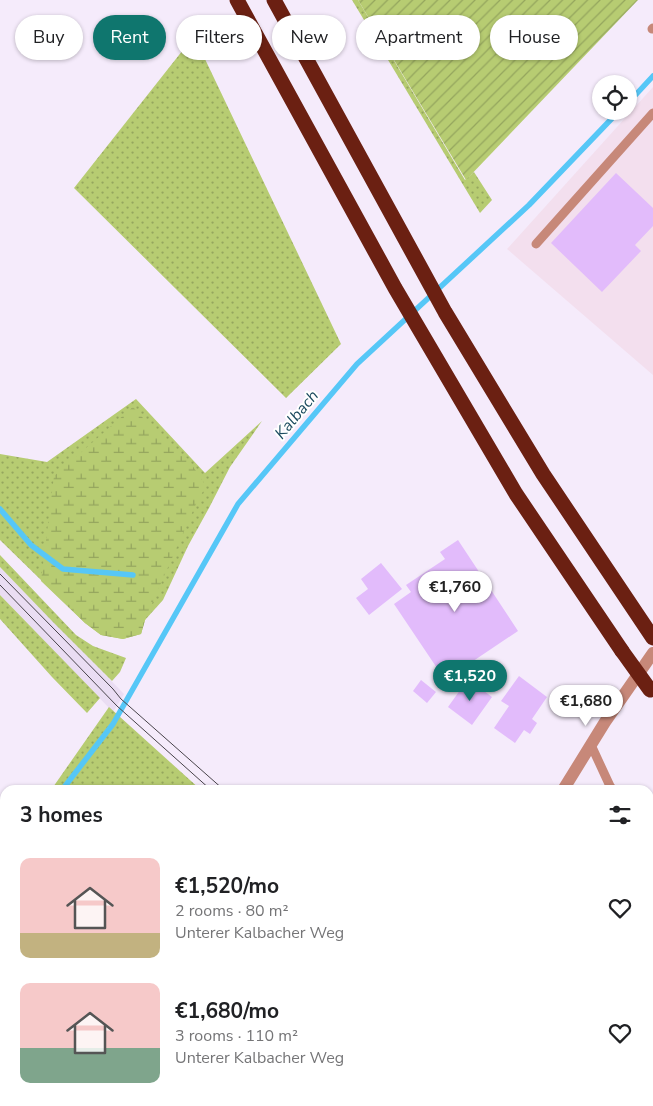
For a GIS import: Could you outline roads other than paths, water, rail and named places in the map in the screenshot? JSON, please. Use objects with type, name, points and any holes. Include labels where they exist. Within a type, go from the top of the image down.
[{"type":"highway","points":[[237,0],[395,288],[516,494],[651,692]]},
{"type":"highway","points":[[274,0],[445,312],[543,474],[653,638]]},
{"type":"street","points":[[566,785],[605,722],[653,653]]},
{"type":"lane","points":[[536,244],[653,113]]},
{"type":"lane","points":[[591,746],[608,785]]},
{"type":"waterway","name":"Kalbach","points":[[637,93],[653,76]]},
{"type":"waterway","name":"Kalbach","points":[[66,785],[113,724],[238,504],[357,364],[529,205],[610,120]]},
{"type":"waterway","points":[[0,509],[31,545],[63,569],[133,575]]},
{"type":"tram line","points":[[0,574],[121,699],[218,785]]},
{"type":"tram line","points":[[0,585],[117,706],[205,785]]}]
